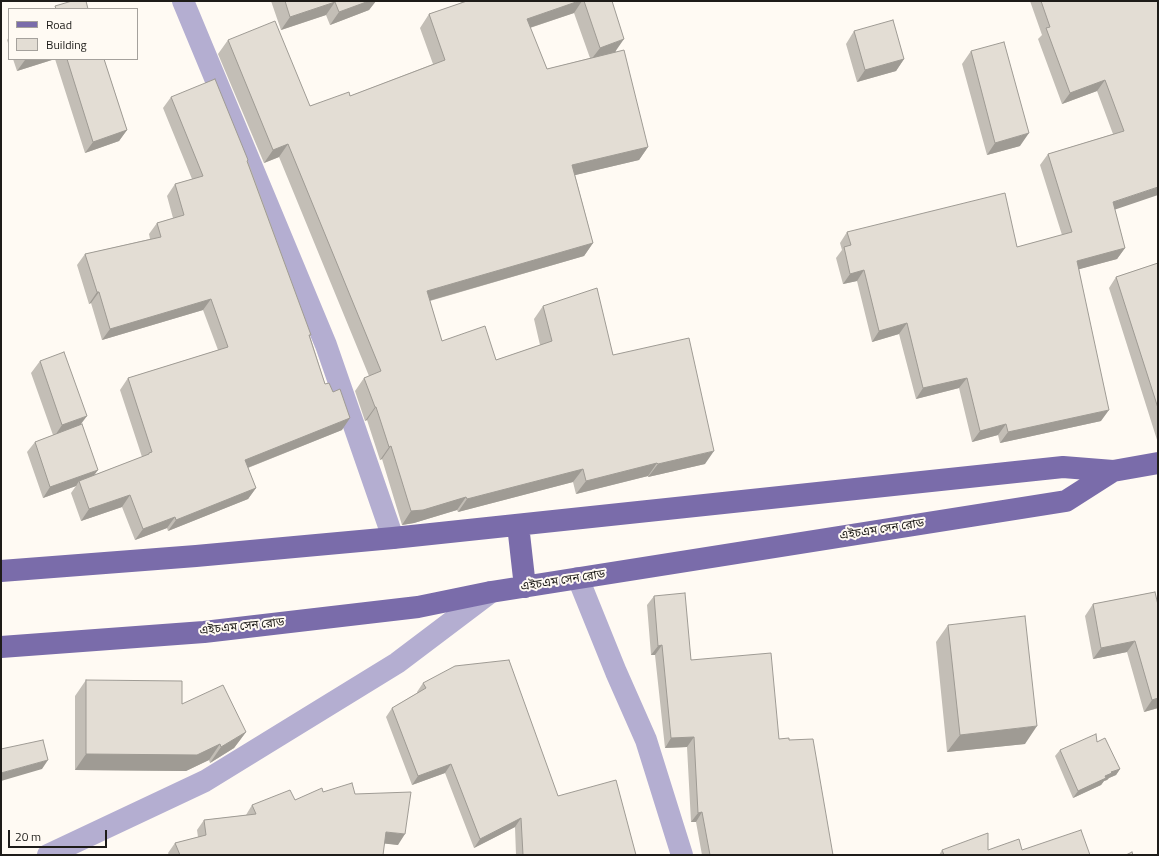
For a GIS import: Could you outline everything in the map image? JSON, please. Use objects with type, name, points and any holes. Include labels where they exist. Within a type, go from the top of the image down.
[{"type":"main road","name":"এইচএম সেন রোড","points":[[1,570],[196,556],[393,538],[1063,467],[1113,470],[1158,463]]},
{"type":"main road","name":"এইচএম সেন রোড","points":[[1,647],[204,632],[418,607],[491,592],[1066,500],[1113,470]]},
{"type":"main road","points":[[518,525],[525,587]]},
{"type":"street","points":[[183,1],[326,345],[393,538]]},
{"type":"street","points":[[578,578],[616,672],[646,740],[682,855]]},
{"type":"street","points":[[48,855],[205,780],[397,663],[491,592]]},
{"type":"building","points":[[72,1],[86,1],[88,8],[56,8],[55,6]]},
{"type":"building","points":[[285,1],[369,1],[339,12],[335,2],[290,17]]},
{"type":"building","points":[[467,1],[579,1],[527,19],[547,69],[624,50],[648,147],[572,165],[593,243],[427,291],[442,341],[485,326],[496,360],[552,341],[543,306],[597,288],[613,355],[689,338],[714,451],[657,463],[586,481],[583,469],[467,499],[466,497],[423,510],[411,511],[391,446],[389,447],[376,407],[364,378],[381,371],[288,144],[273,150],[228,40],[275,21],[310,106],[349,92],[350,96],[445,60],[429,14]]},
{"type":"building","points":[[584,1],[612,1],[624,39],[600,48]]},
{"type":"building","points":[[1041,1],[1158,1],[1158,187],[1113,202],[1125,248],[1077,261],[1109,410],[1008,432],[1006,424],[980,431],[967,378],[923,388],[907,323],[879,331],[864,270],[850,274],[844,247],[851,245],[847,232],[1005,193],[1017,247],[1072,232],[1048,154],[1124,131],[1105,80],[1070,93],[1046,28],[1050,27]]},
{"type":"building","points":[[893,20],[904,59],[865,70],[854,31]]},
{"type":"building","points":[[1004,42],[1029,133],[995,143],[971,51]]},
{"type":"building","points":[[67,60],[104,60],[127,130],[93,142]]},
{"type":"building","points":[[215,79],[248,160],[247,161],[311,335],[309,335],[325,384],[329,383],[333,392],[340,389],[350,418],[245,460],[256,488],[176,520],[175,517],[143,529],[130,495],[89,509],[79,481],[152,452],[128,378],[228,347],[211,299],[110,329],[99,292],[97,292],[85,254],[161,237],[157,223],[184,215],[175,184],[203,176],[171,97]]},
{"type":"building","points":[[1158,263],[1158,408],[1116,277]]},
{"type":"building","points":[[64,352],[87,416],[62,425],[40,361]]},
{"type":"building","points":[[82,424],[98,470],[50,487],[35,442]]},
{"type":"building","points":[[1155,592],[1158,605],[1158,698],[1152,700],[1135,641],[1101,648],[1093,604]]},
{"type":"building","points":[[685,593],[691,660],[771,653],[779,739],[813,739],[833,855],[710,855],[702,812],[698,813],[694,737],[671,738],[662,645],[658,646],[654,596]]},
{"type":"building","points":[[1025,616],[1037,726],[960,735],[948,625]]},
{"type":"building","points":[[509,660],[558,796],[616,780],[636,855],[523,855],[521,818],[480,839],[451,764],[418,776],[392,708],[426,688],[423,683],[455,666]]},
{"type":"building","points":[[86,680],[182,681],[182,704],[223,685],[246,732],[221,747],[220,744],[197,755],[86,754]]},
{"type":"building","points":[[1096,734],[1097,742],[1105,738],[1120,769],[1111,772],[1112,773],[1105,776],[1106,778],[1078,791],[1060,750]]},
{"type":"building","points":[[43,740],[48,760],[1,773],[1,749]]},
{"type":"building","points":[[352,783],[355,794],[411,792],[405,834],[386,832],[383,855],[180,855],[175,843],[206,835],[204,820],[256,814],[252,805],[290,790],[295,800],[322,788],[323,792]]},
{"type":"building","points":[[1081,830],[1090,855],[944,855],[942,850],[988,833],[988,850],[1019,839],[1022,850]]},
{"type":"building","points":[[1132,852],[1133,855],[1126,855]]}]
